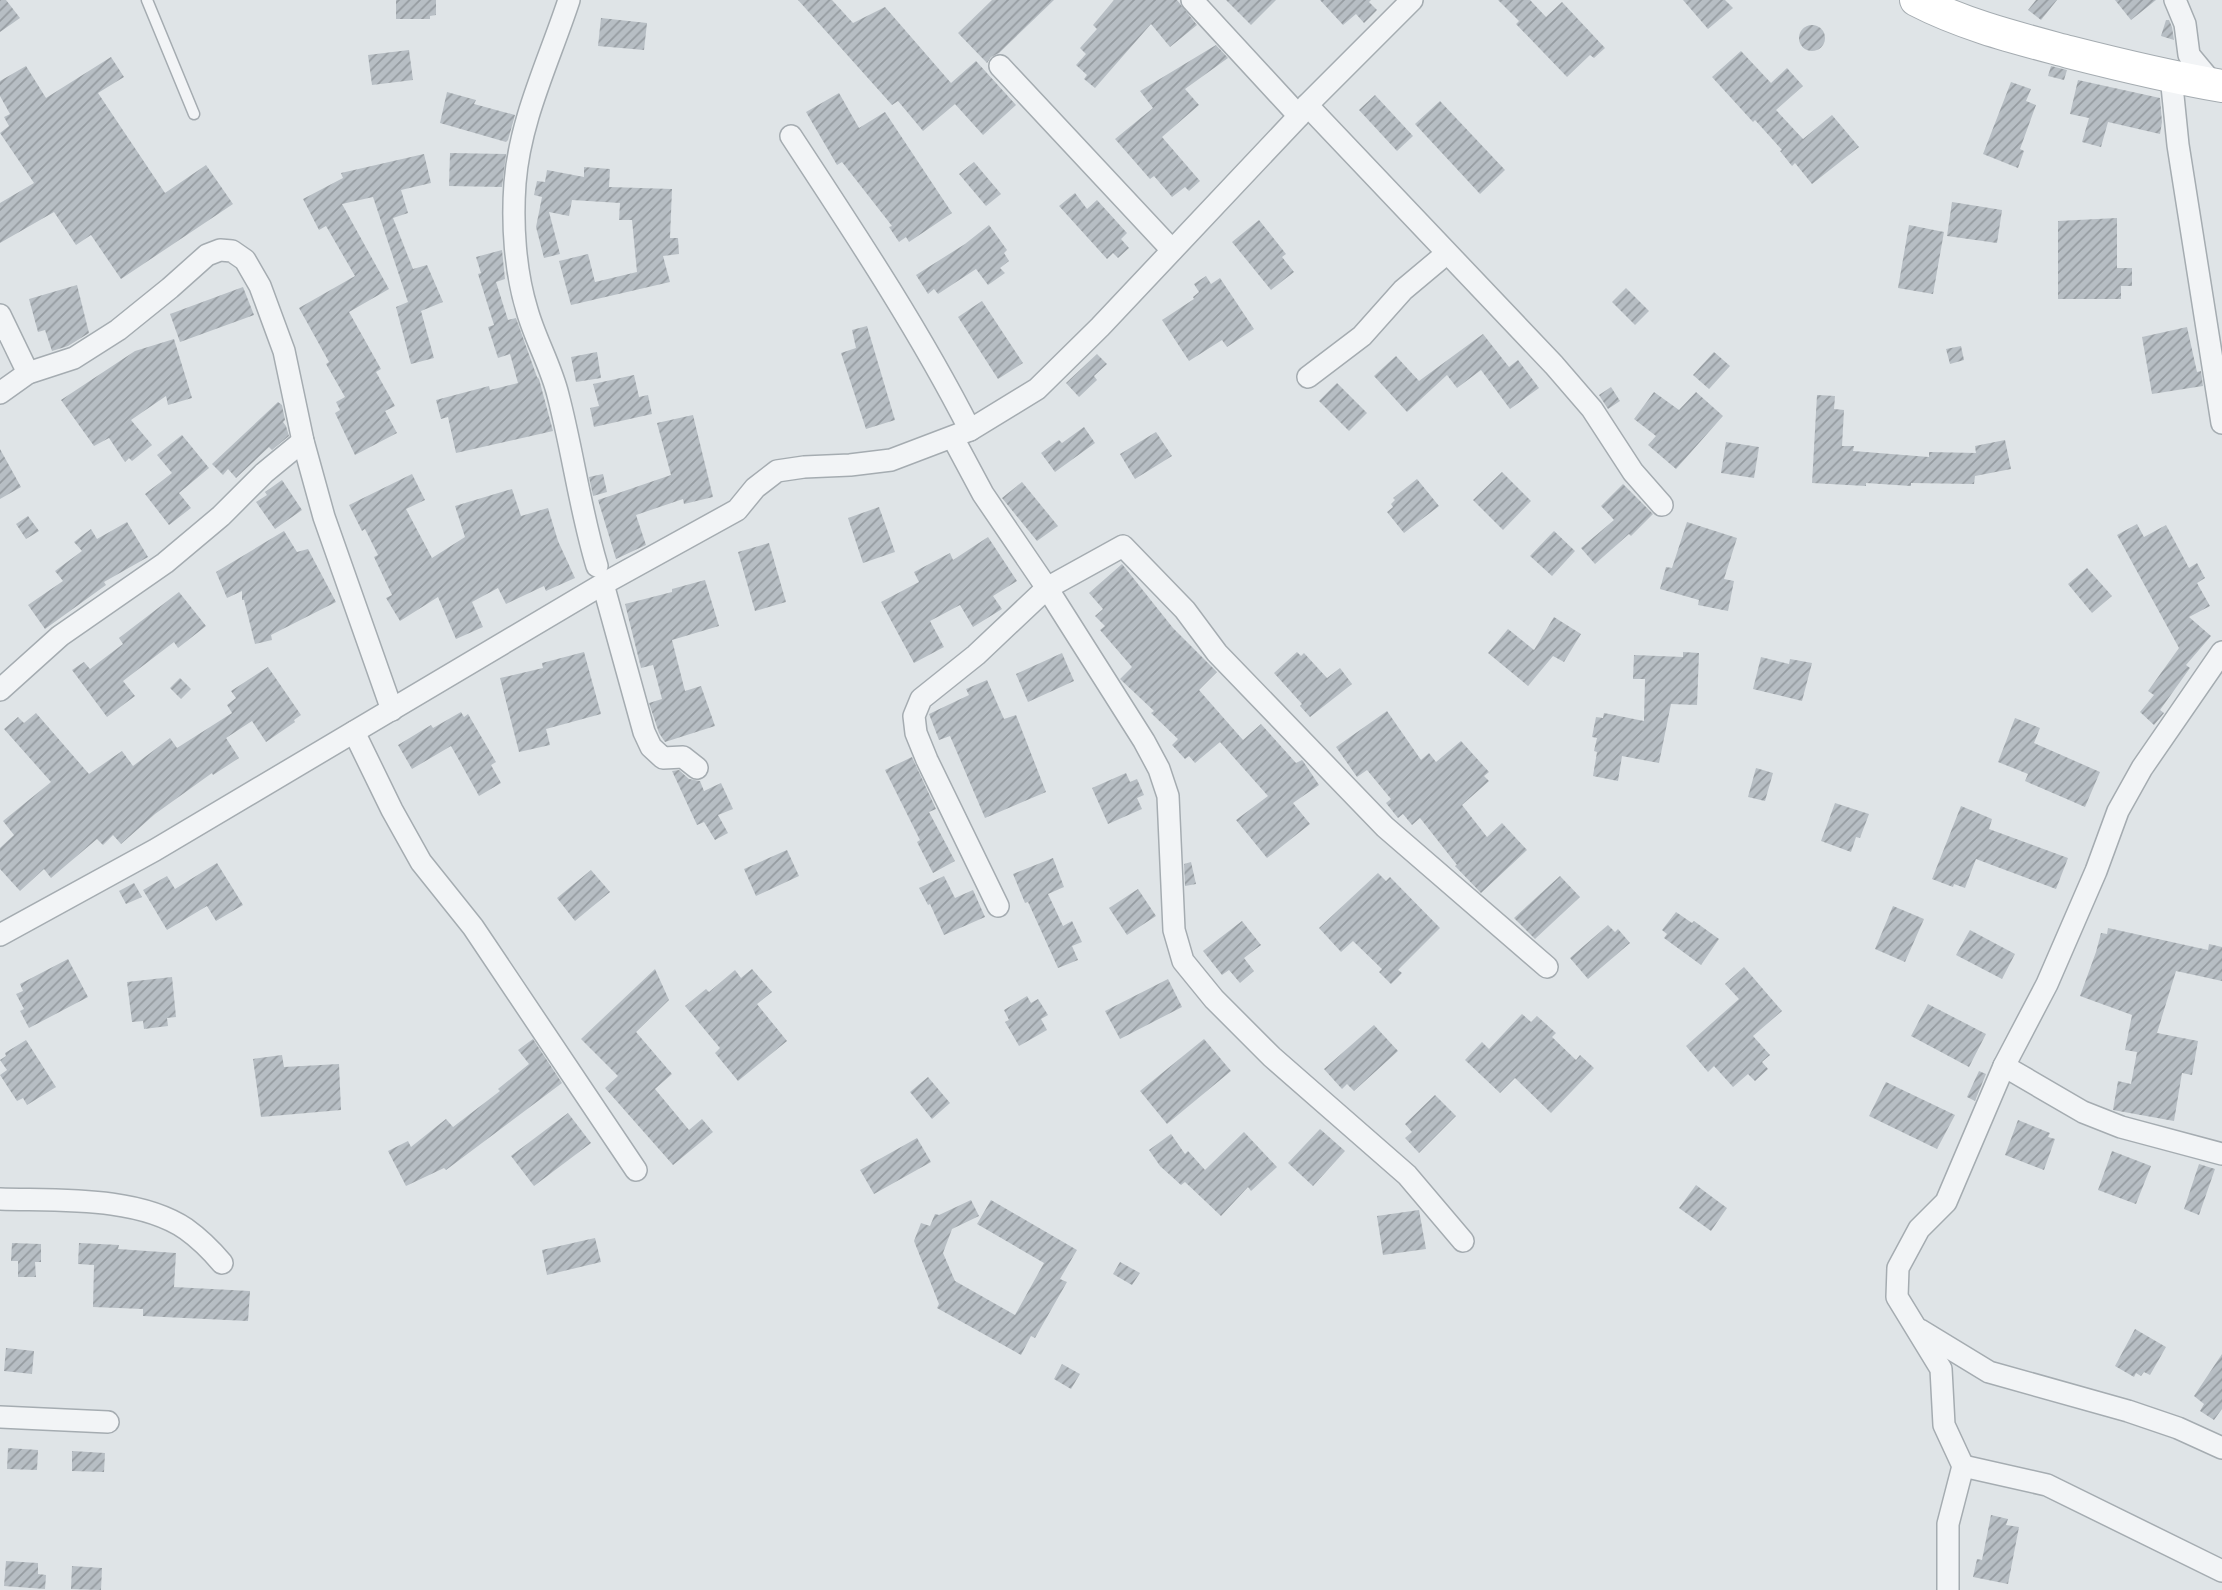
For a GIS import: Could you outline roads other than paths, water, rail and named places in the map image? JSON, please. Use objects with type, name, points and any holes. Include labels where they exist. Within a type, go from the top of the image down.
[{"type":"street","points":[[569,0],[537,87],[522,141],[515,184],[516,248],[526,309],[558,393],[584,523],[651,747],[663,758],[683,757],[697,768]]},
{"type":"street","points":[[1192,0],[1554,365],[1592,409],[1633,472],[1662,505]]},
{"type":"street","points":[[0,935],[155,850],[392,710],[600,575],[737,510],[755,488],[777,471],[891,460],[962,434],[1037,390],[1100,327],[1303,110],[1412,0]]},
{"type":"street","points":[[1916,0],[1946,16],[2024,40],[2218,85]]},
{"type":"street","points":[[2175,0],[2185,24],[2189,55],[2218,85]]},
{"type":"street","points":[[1000,65],[1172,250]]},
{"type":"street","points":[[2171,76],[2178,145],[2222,423]]},
{"type":"street","points":[[791,136],[878,268],[934,361],[983,494],[1047,588],[1159,769],[1168,796],[1174,930],[1183,961],[1213,999],[1272,1057],[1407,1175],[1463,1241]]},
{"type":"street","points":[[0,393],[28,373],[74,358],[118,330],[207,255],[220,250],[232,251],[245,260],[260,286],[284,351],[303,441],[324,517],[392,710]]},
{"type":"street","points":[[1308,377],[1362,336],[1403,290],[1446,254]]},
{"type":"street","points":[[0,315],[28,373]]},
{"type":"street","points":[[0,690],[60,636],[165,563],[303,441]]},
{"type":"street","points":[[998,906],[927,760],[916,733],[914,716],[921,699],[976,655],[1047,588],[1123,546],[1185,610],[1235,671],[1385,827],[1547,968]]},
{"type":"street","points":[[1948,1590],[1948,1524],[1963,1466],[1944,1425],[1941,1369],[1896,1297],[1898,1268],[1919,1229],[1946,1202],[2004,1066],[2047,984],[2096,871],[2118,811],[2142,768],[2222,652]]},
{"type":"street","points":[[354,732],[421,862],[473,927],[636,1170]]},
{"type":"street","points":[[2004,1066],[2083,1112],[2121,1127],[2222,1154]]},
{"type":"street","points":[[0,1199],[64,1201],[145,1210],[184,1228],[205,1244],[222,1263]]},
{"type":"street","points":[[1914,1326],[1989,1372],[2127,1411],[2178,1428],[2222,1448]]},
{"type":"street","points":[[0,1416],[108,1422]]},
{"type":"street","points":[[1963,1466],[2047,1485],[2222,1571]]},
{"type":"lane","points":[[147,0],[194,114]]}]
